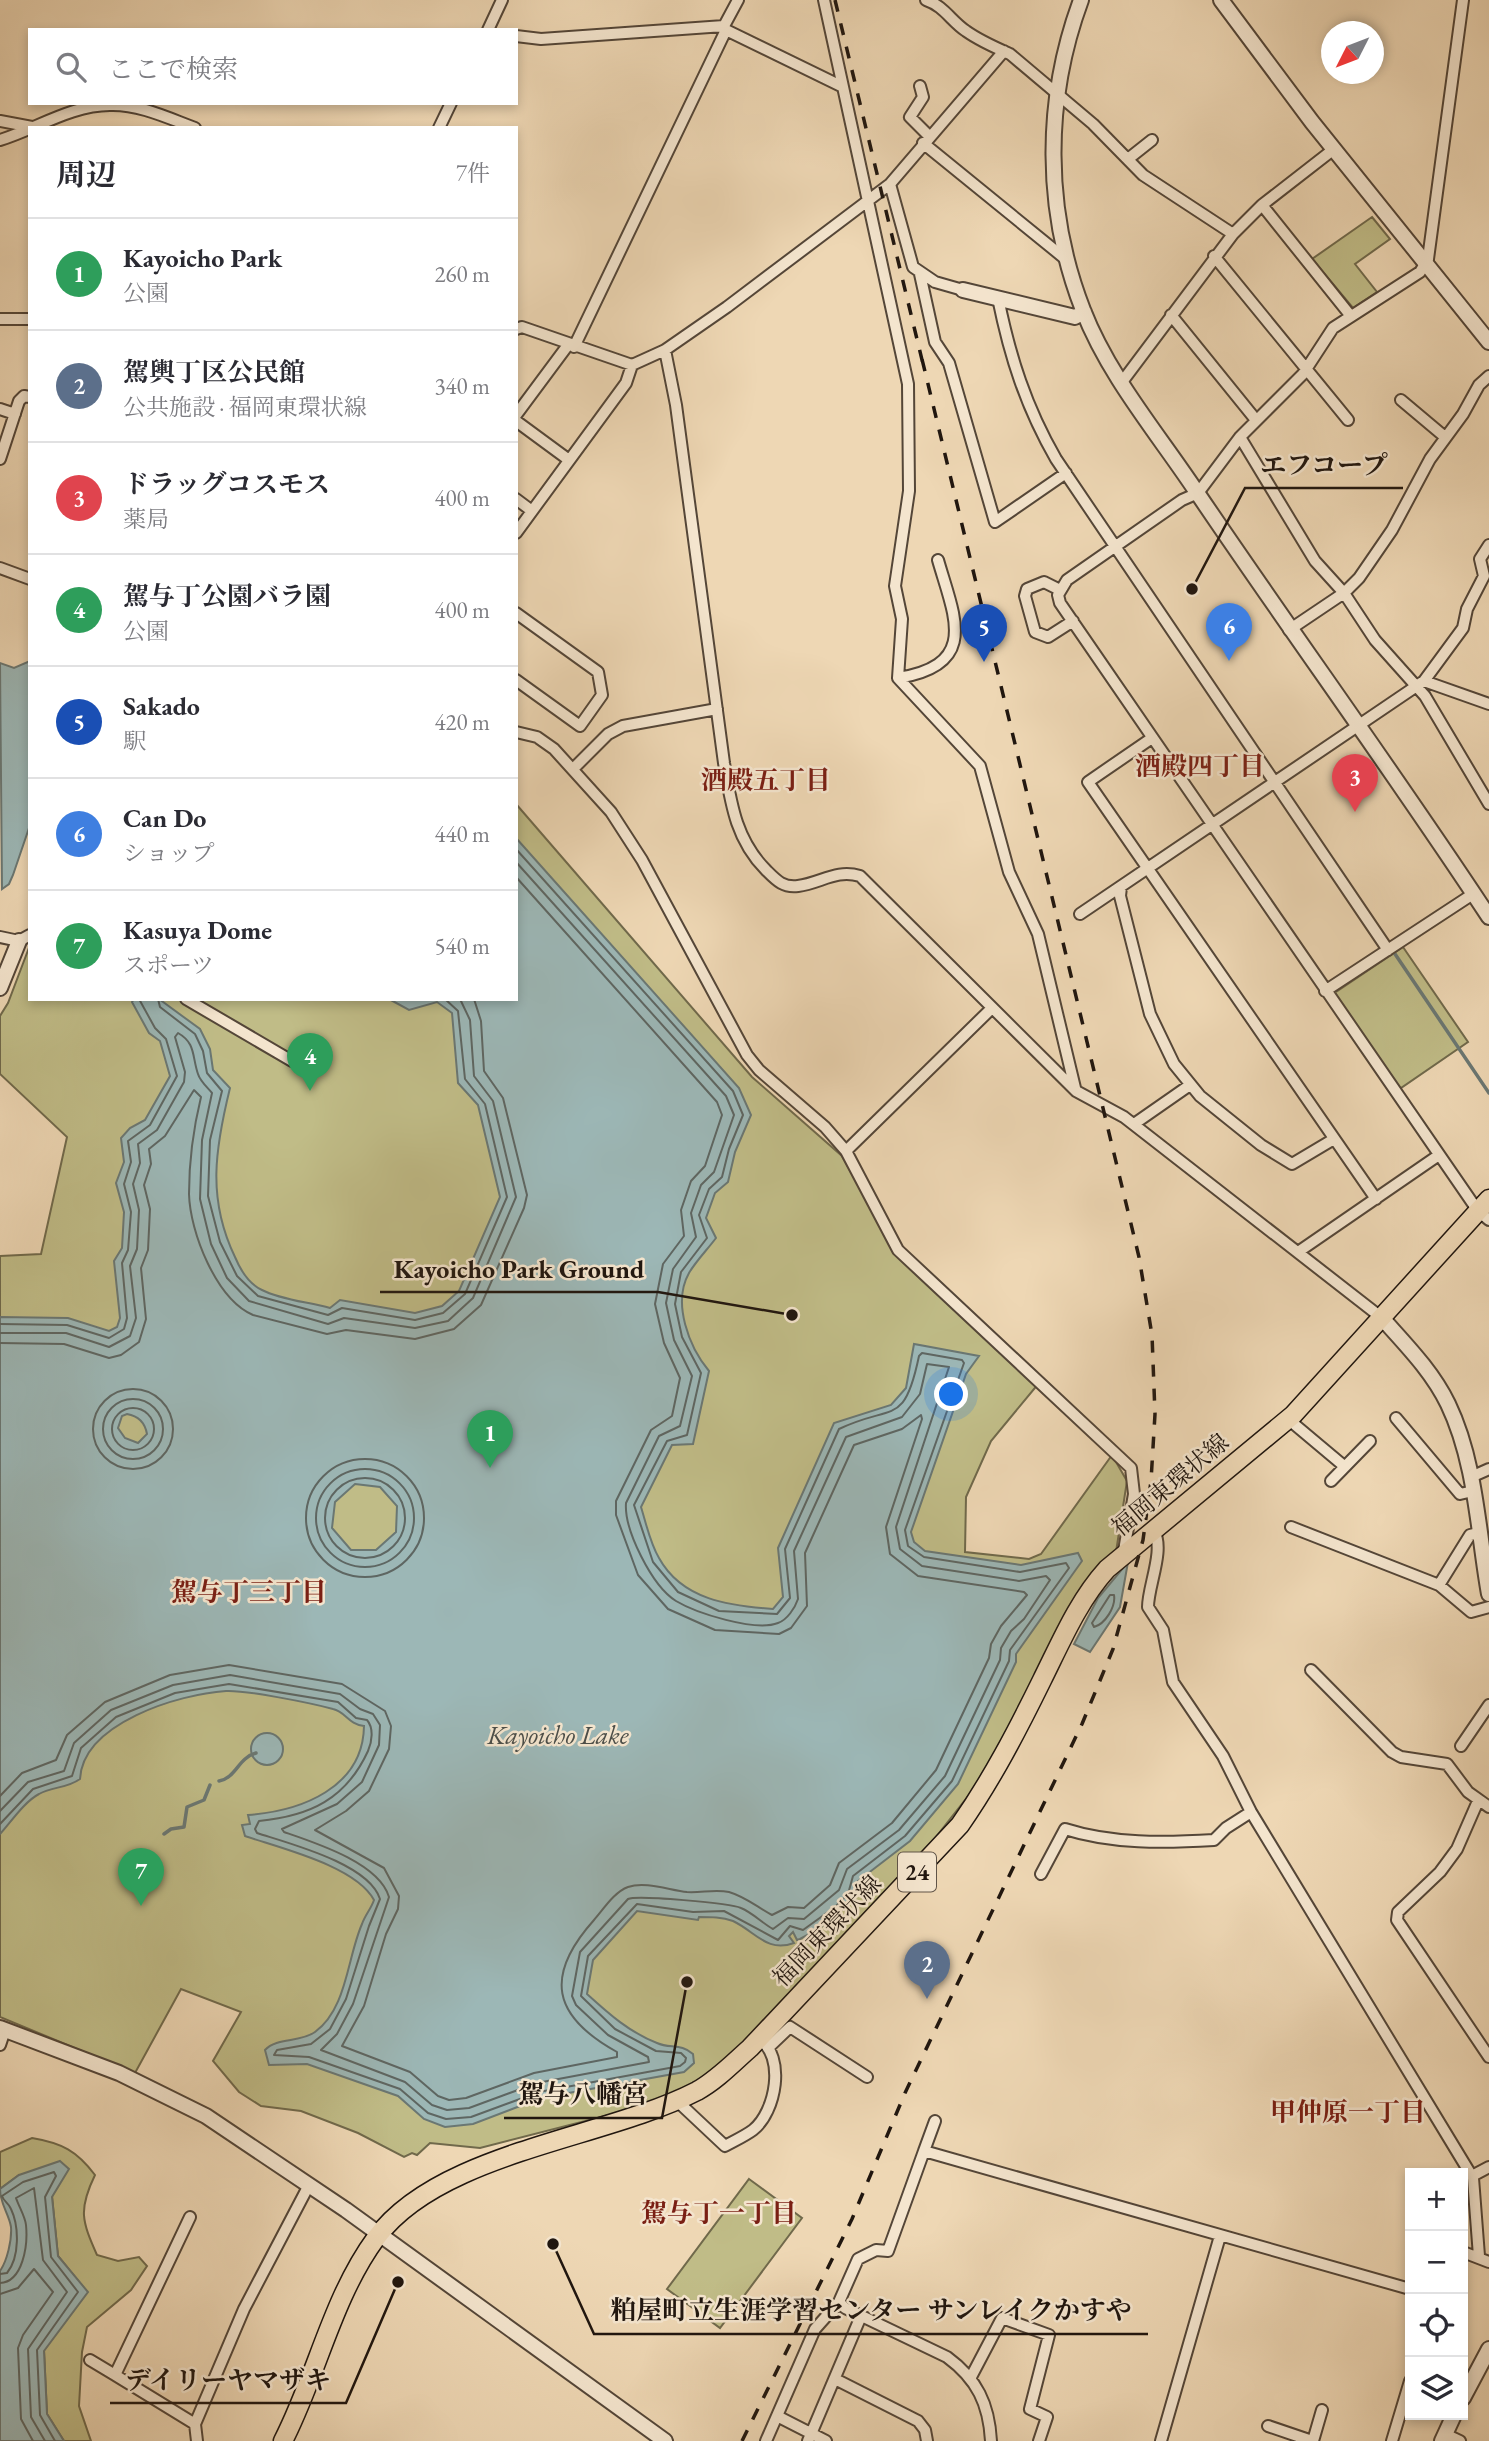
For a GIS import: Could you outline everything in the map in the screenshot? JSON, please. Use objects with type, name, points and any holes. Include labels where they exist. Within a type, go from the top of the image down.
[{"type":"main road","name":"福岡東環状線","points":[[283,2441],[310,2383],[338,2308],[377,2236],[408,2206],[471,2169],[583,2134],[696,2091],[764,2043],[960,1825],[985,1790],[1014,1738],[1070,1623],[1094,1584],[1123,1556],[1288,1419],[1485,1210]]},
{"type":"street","points":[[489,28],[502,0]]},
{"type":"street","points":[[518,412],[571,346],[738,0]]},
{"type":"street","points":[[824,0],[908,384],[909,491],[895,586],[902,619],[898,678],[980,766],[1009,873],[1038,934],[1076,1091]]},
{"type":"street","points":[[926,0],[937,4],[963,30],[993,48],[1004,51],[1057,93],[1143,175],[1233,234]]},
{"type":"street","points":[[1081,0],[1065,41],[1057,93],[1052,168],[1068,261],[1084,312],[1122,382],[1289,630],[1489,917]]},
{"type":"street","points":[[1221,0],[1334,149],[1489,342]]},
{"type":"street","points":[[1463,0],[1428,259],[1420,272],[1333,328],[1305,370],[1240,437],[1198,493],[1182,500],[1067,580],[1060,590],[1060,603],[1439,1155],[1485,1210]]},
{"type":"street","points":[[518,36],[541,39],[725,28],[843,87]]},
{"type":"street","points":[[518,328],[632,365],[665,350],[769,276],[890,184],[1004,51]]},
{"type":"street","points":[[920,86],[923,97],[910,117],[926,140],[1068,261]]},
{"type":"street","points":[[35,126],[88,108],[109,105],[150,112],[189,126]]},
{"type":"street","points":[[440,126],[450,105]]},
{"type":"street","points":[[0,121],[28,126]]},
{"type":"street","points":[[0,140],[28,129]]},
{"type":"street","points":[[1128,159],[1153,140]]},
{"type":"street","points":[[1122,382],[1233,234],[1262,205],[1334,149]]},
{"type":"street","points":[[890,184],[913,267],[920,274],[935,282],[963,290],[1074,317],[1084,312]]},
{"type":"street","points":[[1262,205],[1350,315]]},
{"type":"street","points":[[1214,256],[1348,420]]},
{"type":"street","points":[[920,274],[935,342],[949,363],[995,522],[1066,473]]},
{"type":"street","points":[[998,298],[1020,387],[1035,423],[1388,950]]},
{"type":"street","points":[[1171,315],[1256,420]]},
{"type":"street","points":[[0,319],[28,318]]},
{"type":"street","points":[[665,350],[676,405],[734,820],[744,843],[758,863],[779,883],[789,887],[846,872],[860,876],[1076,1091],[1109,1106],[1134,1124],[1382,1318],[1435,1381],[1449,1405],[1472,1484],[1489,1594]]},
{"type":"street","points":[[518,530],[626,383],[632,365]]},
{"type":"street","points":[[1289,630],[1344,593],[1359,578],[1392,530],[1415,484],[1463,414],[1479,385],[1489,376]]},
{"type":"street","points":[[0,459],[19,401],[24,396],[28,397]]},
{"type":"street","points":[[1401,400],[1446,437]]},
{"type":"street","points":[[0,409],[15,414]]},
{"type":"street","points":[[518,422],[569,460]]},
{"type":"street","points":[[1240,437],[1315,561],[1344,593],[1376,640],[1419,683],[1489,804]]},
{"type":"street","points":[[518,500],[532,511]]},
{"type":"street","points":[[1080,914],[1419,683],[1464,628],[1468,609],[1484,576],[1480,559],[1489,545]]},
{"type":"street","points":[[898,678],[909,676],[944,659],[954,648],[957,625],[938,560]]},
{"type":"street","points":[[0,568],[28,578]]},
{"type":"street","points":[[1060,590],[1044,582],[1038,582],[1027,589],[1025,596],[1035,632],[1043,638],[1073,621]]},
{"type":"street","points":[[518,615],[598,672],[602,695],[580,726],[518,681]]},
{"type":"street","points":[[1419,683],[1489,704]]},
{"type":"street","points":[[574,768],[608,734],[622,726],[717,709]]},
{"type":"street","points":[[518,732],[537,737],[574,768],[611,812],[642,860],[747,1055],[759,1070],[825,1127],[846,1151],[898,1250],[1131,1468],[1134,1494],[1123,1556]]},
{"type":"street","points":[[1152,738],[1088,782],[1376,1199]]},
{"type":"street","points":[[1121,887],[1120,897],[1150,1014],[1174,1064],[1190,1085],[1240,1129],[1286,1162],[1299,1162],[1334,1139]]},
{"type":"street","points":[[1325,991],[1474,894]]},
{"type":"street","points":[[0,937],[24,938],[0,988]]},
{"type":"street","points":[[190,1001],[292,1061]]},
{"type":"street","points":[[846,1151],[992,1008]]},
{"type":"street","points":[[1134,1124],[1190,1085]]},
{"type":"street","points":[[1298,1252],[1439,1155]]},
{"type":"street","points":[[1396,1418],[1460,1494],[1489,1469]]},
{"type":"street","points":[[1288,1419],[1344,1466]]},
{"type":"street","points":[[1331,1481],[1370,1441]]},
{"type":"street","points":[[1291,1527],[1439,1585],[1471,1612],[1489,1607]]},
{"type":"street","points":[[1154,1531],[1157,1536],[1156,1555],[1148,1607],[1163,1630],[1173,1682],[1223,1756],[1251,1812],[1472,2176],[1484,2259]]},
{"type":"street","points":[[1439,1585],[1470,1535],[1479,1533]]},
{"type":"street","points":[[1311,1670],[1392,1752],[1401,1757],[1447,1763],[1478,1801],[1489,1807]]},
{"type":"street","points":[[1461,1746],[1489,1705]]},
{"type":"street","points":[[1478,1801],[1457,1849],[1440,1872],[1398,1912],[1397,1920],[1489,2057]]},
{"type":"street","points":[[1041,1874],[1065,1829],[1093,1838],[1106,1836],[1137,1842],[1214,1840],[1226,1828],[1251,1812]]},
{"type":"street","points":[[675,2099],[725,2146],[755,2129],[773,2095],[776,2061],[764,2043],[790,2027],[867,2077]]},
{"type":"street","points":[[0,2045],[3,2029],[75,2055],[206,2116],[309,2185],[665,2441]]},
{"type":"street","points":[[766,2441],[816,2329],[839,2302],[858,2259],[876,2250],[888,2251],[935,2121]]},
{"type":"street","points":[[924,2151],[1405,2288]]},
{"type":"street","points":[[1472,2176],[1489,2167]]},
{"type":"street","points":[[197,2441],[195,2424],[244,2309],[309,2185]]},
{"type":"street","points":[[115,2375],[190,2217]]},
{"type":"street","points":[[1164,2440],[1220,2236]]},
{"type":"street","points":[[839,2302],[861,2316],[947,2357],[971,2377],[988,2410],[992,2441]]},
{"type":"street","points":[[810,2437],[861,2316]]},
{"type":"street","points":[[971,2377],[1002,2318],[1049,2334],[1030,2409],[1047,2417],[1039,2441]]},
{"type":"street","points":[[1468,2389],[1489,2349]]},
{"type":"street","points":[[90,2360],[195,2424]]},
{"type":"street","points":[[835,2379],[918,2421],[925,2430],[927,2441]]},
{"type":"street","points":[[1392,2441],[1405,2398]]},
{"type":"street","points":[[1268,2426],[1312,2441],[1322,2410]]},
{"type":"street","points":[[777,2416],[810,2437],[826,2441]]},
{"type":"street","points":[[1452,2420],[1444,2437],[1460,2441]]},
{"type":"shaded area","points":[[1372,217],[1390,239],[1355,264],[1377,292],[1353,308],[1312,259]]},
{"type":"shaded area","name":"Kayoicho Lake","points":[[518,806],[752,1077],[842,1156],[895,1251],[1039,1383],[991,1441],[966,1497],[965,1552],[1029,1559],[1041,1554],[1112,1455],[1127,1481],[1116,1552],[1066,1616],[984,1776],[913,1866],[749,2042],[696,2083],[648,2105],[480,2148],[430,2143],[417,2155],[412,2153],[404,2157],[358,2133],[301,2111],[261,2106],[239,2092],[213,2061],[241,2012],[181,1989],[135,2073],[0,2017],[0,1256],[41,1254],[67,1137],[0,1074],[0,1016],[8,1003],[28,950],[28,1001],[518,1001]]},
{"type":"shaded area","points":[[1403,947],[1468,1042],[1398,1090],[1333,994]]},
{"type":"shaded area","points":[[32,2138],[68,2149],[95,2175],[86,2197],[84,2215],[97,2255],[118,2261],[139,2257],[147,2266],[131,2290],[87,2327],[82,2352],[79,2406],[91,2441],[64,2441],[47,2414],[44,2350],[87,2292],[58,2256],[52,2196],[19,2175],[0,2189],[0,2152]]},
{"type":"shaded area","points":[[749,2179],[802,2218],[720,2328],[667,2289]]},
{"type":"water","points":[[28,662],[28,831],[9,884],[2,889],[0,663],[14,668]]},
{"type":"water","name":"Kayoicho Lake","points":[[518,840],[739,1088],[751,1115],[735,1152],[728,1182],[715,1193],[706,1218],[716,1238],[689,1273],[682,1298],[689,1337],[709,1371],[693,1444],[672,1445],[641,1507],[659,1558],[680,1583],[694,1592],[724,1603],[773,1609],[783,1597],[778,1548],[834,1423],[891,1405],[906,1388],[914,1344],[979,1356],[966,1374],[911,1532],[914,1542],[925,1551],[1021,1565],[1078,1553],[1082,1561],[1016,1654],[1016,1662],[958,1784],[910,1841],[858,1881],[850,1900],[836,1916],[800,1939],[797,1940],[793,1932],[789,1936],[794,1943],[776,1945],[762,1940],[729,1920],[699,1917],[698,1920],[637,1911],[593,1960],[587,1994],[637,2034],[662,2045],[684,2048],[693,2054],[694,2063],[684,2072],[541,2098],[473,2124],[445,2127],[424,2119],[398,2096],[307,2064],[269,2065],[265,2050],[276,2043],[303,2038],[326,2022],[340,1997],[357,1937],[374,1900],[365,1888],[351,1877],[316,1860],[245,1836],[242,1825],[250,1824],[248,1815],[268,1813],[308,1801],[341,1780],[353,1766],[361,1747],[364,1726],[354,1723],[333,1709],[235,1691],[206,1693],[160,1705],[115,1727],[97,1742],[85,1759],[80,1779],[44,1791],[33,1798],[0,1834],[0,1317],[68,1318],[109,1331],[117,1327],[120,1318],[114,1261],[122,1248],[124,1212],[116,1183],[124,1162],[121,1138],[130,1128],[145,1120],[170,1076],[160,1041],[149,1033],[132,1002],[162,1001],[200,1029],[210,1049],[213,1070],[230,1088],[218,1153],[217,1194],[226,1236],[239,1266],[249,1280],[257,1287],[286,1299],[330,1308],[340,1300],[415,1313],[442,1306],[459,1291],[500,1197],[478,1105],[458,1083],[452,1013],[437,1002],[409,1010],[393,1001],[518,1001]],"holes":[[[131,1415],[141,1421],[147,1434],[138,1443],[125,1438],[118,1428],[122,1416]],[[355,1484],[380,1487],[397,1506],[396,1532],[376,1550],[351,1550],[332,1528],[335,1502]]]},
{"type":"water","points":[[1128,1562],[1120,1607],[1090,1652],[1074,1644],[1098,1598]]},
{"type":"water","points":[[267,1733],[278,1738],[283,1749],[278,1760],[267,1765],[256,1760],[251,1749],[256,1738]]},
{"type":"water","points":[[60,2161],[69,2169],[52,2197],[58,2256],[88,2292],[44,2351],[47,2414],[64,2441],[0,2441],[0,2271],[7,2256],[11,2232],[0,2189],[19,2175]]},
{"type":"waterway","points":[[1393,951],[1489,1093]]},
{"type":"waterway","points":[[219,1781],[256,1753]]},
{"type":"waterway","points":[[164,1834],[171,1829],[184,1827],[187,1807],[204,1800],[210,1785]]},
{"type":"railway","points":[[835,0],[923,364]]},
{"type":"railway","points":[[742,2441],[852,2219],[905,2093],[1082,1724],[1113,1649],[1143,1540],[1151,1481],[1155,1414],[1152,1335],[1139,1257],[921,355]]},
{"type":"place","name":"エフコープ","points":[[1192,589]]},
{"type":"place","name":"Can Do","points":[[1229,661]]},
{"type":"place","name":"Sakado","points":[[984,662]]},
{"type":"place","name":"ドラッグコスモス","points":[[1355,812]]},
{"type":"place","name":"駕与丁公園バラ園","points":[[310,1091]]},
{"type":"place","name":"Kayoicho Park Ground","points":[[792,1315]]},
{"type":"place","name":"Kayoicho Park","points":[[490,1468]]},
{"type":"place","name":"Kasuya Dome","points":[[141,1906]]},
{"type":"place","name":"駕与八幡宮","points":[[687,1982]]},
{"type":"place","name":"駕輿丁区公民館","points":[[927,1999]]},
{"type":"place","name":"粕屋町立生涯学習センター サンレイクかすや","points":[[553,2244]]},
{"type":"place","name":"デイリーヤマザキ","points":[[398,2282]]},
{"type":"district","name":"酒殿四丁目","points":[[1200,766]]},
{"type":"district","name":"酒殿五丁目","points":[[766,780]]},
{"type":"district","name":"駕与丁三丁目","points":[[249,1592]]},
{"type":"district","name":"甲仲原一丁目","points":[[1348,2112]]},
{"type":"district","name":"駕与丁一丁目","points":[[719,2213]]}]
